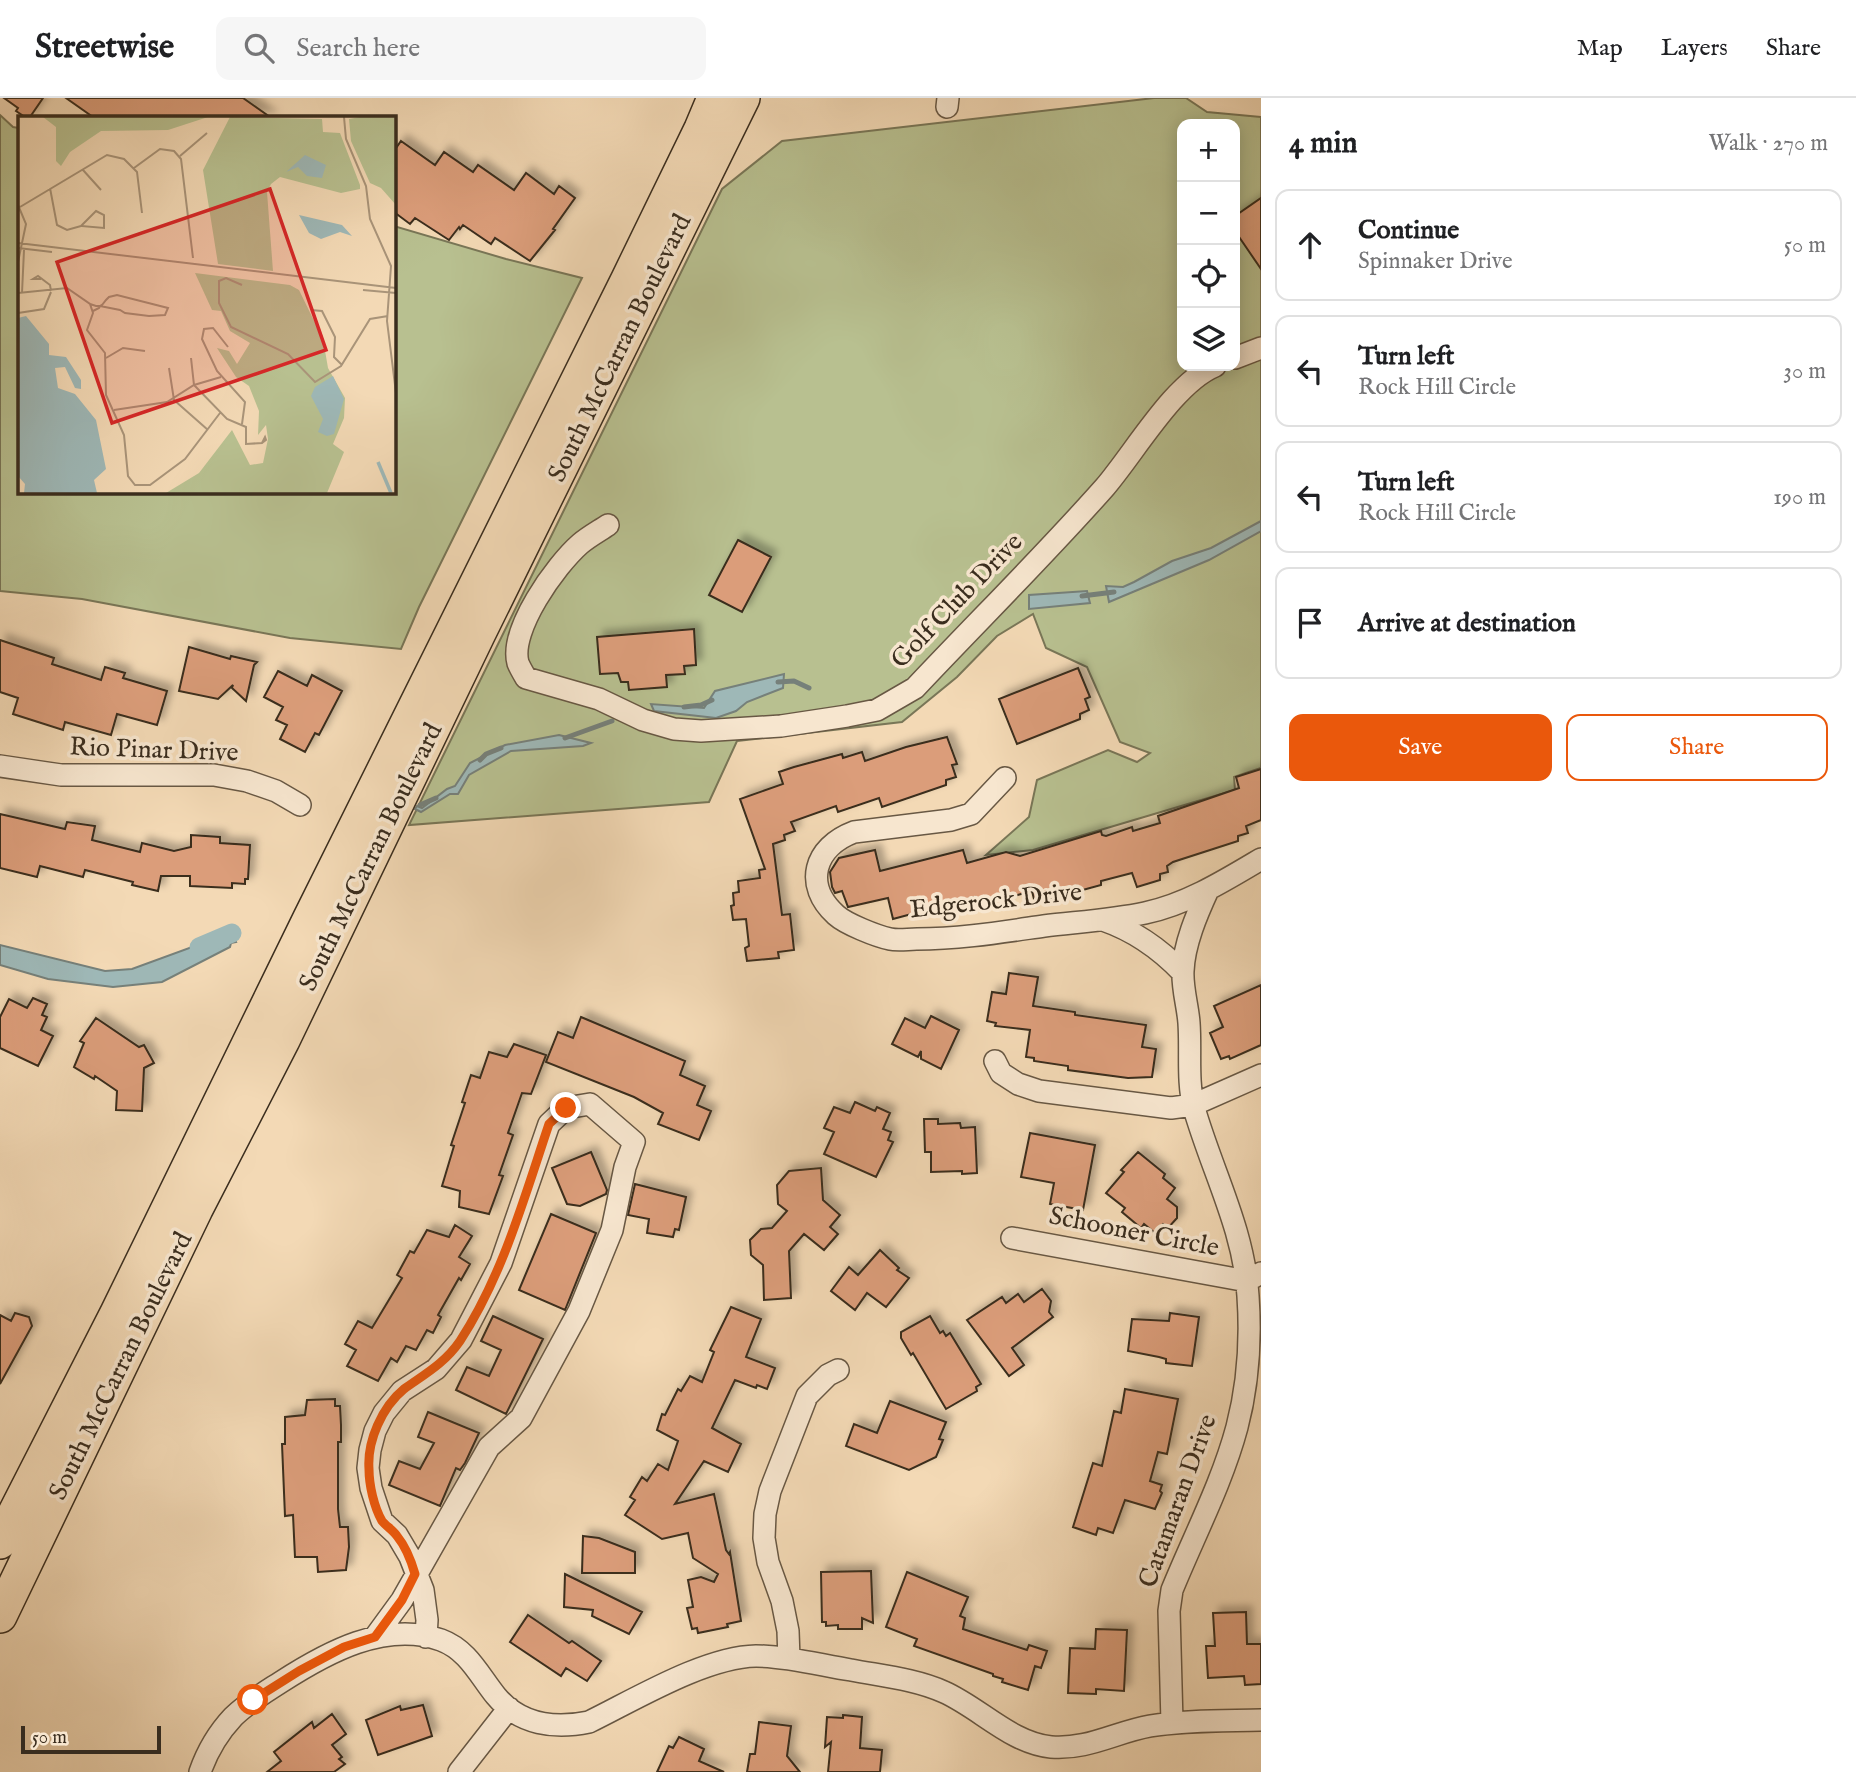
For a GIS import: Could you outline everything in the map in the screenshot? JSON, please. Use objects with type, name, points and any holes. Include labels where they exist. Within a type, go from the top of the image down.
[{"type":"main road","name":"South McCarran Boulevard","points":[[0,1542],[135,1276],[714,98]]},
{"type":"main road","name":"South McCarran Boulevard","points":[[0,1616],[196,1209],[283,1040],[472,647],[743,98]]},
{"type":"street","points":[[1240,356],[1261,348]]},
{"type":"street","name":"Golf Club Drive","points":[[608,525],[580,544],[553,573],[522,626],[517,644],[518,662],[526,678],[598,699],[643,720],[674,729],[701,732],[781,726],[877,710],[915,688],[1107,485],[1143,436],[1203,371]]},
{"type":"street","name":"Rio Pinar Drive","points":[[0,766],[61,775],[215,775],[247,781],[276,791],[300,805]]},
{"type":"street","name":"Edgerock Drive","points":[[1005,778],[971,814],[951,820],[853,832],[838,838],[827,847],[817,872],[818,886],[824,899],[837,916],[891,939],[944,940],[1146,913],[1208,890],[1261,859]]},
{"type":"street","name":"Catamaran Drive","points":[[1172,1723],[1172,1590],[1225,1466],[1237,1426],[1245,1382],[1254,1277],[1193,1105],[1189,1027],[1182,972],[1189,939],[1208,890]]},
{"type":"street","points":[[1100,919],[1151,943],[1182,972]]},
{"type":"street","points":[[995,1060],[1001,1073],[1017,1084],[1039,1091],[1171,1108],[1193,1105],[1261,1075]]},
{"type":"street","points":[[375,1637],[402,1600],[415,1574],[489,1447],[521,1418],[579,1311],[603,1256],[612,1230],[625,1167],[634,1142],[590,1104],[566,1108],[549,1124],[501,1263],[460,1340],[436,1369],[402,1391],[384,1413],[375,1431],[368,1468],[371,1488],[382,1521],[397,1535],[410,1557],[415,1574],[423,1590],[426,1604],[426,1637]]},
{"type":"street","name":"Schooner Circle","points":[[1012,1238],[1254,1277]]},
{"type":"street","points":[[789,1659],[788,1631],[782,1601],[768,1562],[764,1538],[765,1514],[770,1491],[807,1396],[815,1386],[838,1370]]},
{"type":"street","points":[[201,1772],[218,1736],[234,1716],[253,1700],[344,1647],[375,1637],[404,1634],[442,1640],[461,1651],[509,1708],[526,1719],[547,1725],[568,1726],[589,1722],[708,1665],[731,1658],[756,1656],[789,1659],[932,1687],[958,1698],[1014,1735],[1050,1747],[1073,1747],[1104,1741],[1147,1727],[1172,1723],[1261,1720]]},
{"type":"street","points":[[459,1772],[509,1708]]},
{"type":"green space","points":[[1154,98],[1186,98],[1207,112],[1261,117],[1261,768],[1234,777],[1235,790],[1033,850],[986,855],[1029,817],[1037,780],[1108,750],[1137,762],[1150,753],[1120,742],[1087,667],[1046,648],[1033,614],[997,636],[957,677],[902,722],[737,741],[709,802],[409,825],[722,189],[782,141]]},
{"type":"green space","points":[[0,115],[13,127],[18,128],[18,494],[396,494],[396,227],[582,278],[419,607],[401,649],[290,638],[82,599],[0,591]]},
{"type":"water","points":[[1261,521],[1261,531],[1209,560],[1109,602],[1106,586],[1123,587],[1172,561],[1211,548]]},
{"type":"water","points":[[1087,591],[1090,603],[1029,609],[1029,595]]},
{"type":"water","points":[[784,674],[783,688],[716,718],[654,711],[651,704],[704,708],[715,691]]},
{"type":"water","points":[[559,735],[591,743],[583,746],[511,751],[469,775],[458,794],[450,794],[421,812],[415,809],[417,806],[422,808],[455,786],[470,763],[505,745]]},
{"type":"water","points":[[222,936],[233,936],[236,942],[162,982],[113,987],[48,979],[0,965],[0,945],[105,971],[132,969]]},
{"type":"building","points":[[4,98],[43,98],[31,116],[24,116],[16,111],[18,108]]},
{"type":"building","points":[[66,98],[243,98],[269,116],[92,116]]},
{"type":"building","points":[[401,141],[435,165],[444,152],[473,172],[478,165],[514,190],[526,173],[554,194],[559,186],[575,198],[553,229],[555,230],[530,261],[495,238],[491,244],[463,225],[449,240],[415,218],[410,224],[396,214],[396,148]]},
{"type":"building","points":[[1261,198],[1261,269],[1240,238],[1240,213]]},
{"type":"building","points":[[738,540],[771,557],[742,612],[709,595]]},
{"type":"building","points":[[694,629],[696,665],[684,666],[685,674],[666,675],[667,687],[629,690],[628,682],[621,682],[618,673],[600,674],[597,637]]},
{"type":"building","points":[[0,640],[54,658],[52,664],[101,680],[105,667],[125,673],[123,678],[167,691],[157,725],[117,714],[111,735],[65,722],[63,730],[13,714],[18,698],[0,692]]},
{"type":"building","points":[[189,647],[230,659],[231,656],[257,662],[246,701],[232,688],[233,685],[218,699],[179,691]]},
{"type":"building","points":[[1078,668],[1090,697],[1085,699],[1089,710],[1080,714],[1080,719],[1017,744],[999,699]]},
{"type":"building","points":[[278,671],[307,686],[312,675],[342,691],[319,735],[315,733],[305,752],[280,739],[287,725],[276,720],[283,707],[264,697]]},
{"type":"building","points":[[947,737],[957,764],[952,765],[956,777],[946,780],[946,785],[882,807],[879,798],[838,812],[836,806],[791,822],[795,831],[784,835],[785,840],[773,844],[782,915],[790,914],[794,950],[778,952],[779,958],[747,961],[745,948],[749,946],[746,919],[733,920],[733,893],[739,892],[738,881],[760,878],[759,870],[765,869],[740,799],[783,784],[779,772],[794,767],[842,754],[843,758],[862,752],[865,761]]},
{"type":"building","points":[[1261,769],[1261,820],[1246,826],[1248,833],[1238,836],[1238,841],[1173,862],[1167,866],[1168,872],[1160,874],[1160,880],[1137,887],[1132,873],[1101,881],[1101,885],[1035,903],[1032,891],[1003,899],[1003,904],[979,910],[975,897],[893,919],[888,898],[848,907],[842,891],[835,893],[832,887],[830,872],[839,858],[875,850],[880,871],[963,850],[967,863],[1006,852],[1020,856],[1101,831],[1102,835],[1106,836],[1132,827],[1133,831],[1160,823],[1158,816],[1239,788],[1236,777]]},
{"type":"building","points":[[0,814],[65,829],[67,822],[95,826],[92,840],[140,852],[142,843],[174,851],[191,847],[191,835],[220,837],[220,843],[250,845],[248,879],[245,879],[245,884],[232,883],[232,888],[190,886],[190,876],[161,876],[158,891],[85,870],[83,877],[40,866],[37,877],[0,868]]},
{"type":"building","points":[[1009,973],[1038,977],[1033,1006],[1146,1025],[1142,1047],[1156,1049],[1152,1077],[1128,1078],[1068,1070],[1068,1066],[1034,1061],[1034,1058],[1026,1057],[1030,1030],[995,1026],[996,1023],[987,1021],[992,992],[1006,994]]},
{"type":"building","points":[[1261,985],[1261,1045],[1230,1059],[1229,1056],[1221,1059],[1210,1033],[1223,1027],[1214,1006]]},
{"type":"building","points":[[33,998],[47,1004],[42,1015],[47,1017],[41,1030],[53,1036],[38,1066],[0,1048],[0,1017],[9,999],[27,1008]]},
{"type":"building","points":[[931,1016],[959,1030],[941,1069],[921,1059],[921,1051],[918,1057],[892,1044],[905,1018],[925,1028]]},
{"type":"building","points":[[581,1017],[685,1061],[680,1075],[705,1086],[697,1105],[711,1111],[699,1140],[658,1124],[663,1113],[634,1097],[546,1062],[558,1032],[573,1038]]},
{"type":"building","points":[[96,1018],[139,1047],[144,1045],[154,1063],[144,1068],[142,1111],[116,1110],[117,1091],[95,1076],[94,1079],[74,1067],[84,1043],[80,1041]]},
{"type":"building","points":[[514,1044],[546,1055],[531,1094],[522,1093],[508,1133],[513,1135],[499,1175],[503,1176],[489,1214],[459,1207],[460,1191],[442,1186],[471,1075],[480,1078],[489,1052],[507,1057]]},
{"type":"building","points":[[855,1102],[875,1111],[877,1107],[890,1113],[883,1129],[891,1132],[888,1140],[893,1142],[876,1177],[824,1154],[834,1132],[824,1128],[834,1107],[850,1113]]},
{"type":"building","points":[[924,1119],[938,1119],[938,1124],[960,1123],[961,1128],[975,1127],[977,1173],[931,1172],[931,1152],[925,1152]]},
{"type":"building","points":[[1030,1133],[1095,1145],[1083,1210],[1050,1204],[1054,1183],[1021,1177]]},
{"type":"building","points":[[591,1152],[607,1190],[606,1194],[580,1206],[567,1204],[552,1168]]},
{"type":"building","points":[[1138,1152],[1165,1174],[1163,1178],[1175,1188],[1167,1199],[1177,1207],[1177,1218],[1168,1228],[1163,1224],[1155,1233],[1144,1224],[1141,1228],[1122,1212],[1125,1208],[1106,1193],[1124,1172],[1121,1170]]},
{"type":"building","points":[[821,1168],[823,1200],[840,1215],[830,1227],[838,1234],[824,1250],[804,1234],[789,1251],[791,1298],[764,1300],[763,1265],[751,1255],[750,1240],[761,1229],[772,1228],[787,1211],[778,1204],[777,1185],[789,1171]]},
{"type":"building","points":[[635,1184],[686,1197],[679,1230],[675,1229],[673,1237],[647,1233],[649,1219],[628,1215]]},
{"type":"building","points":[[551,1214],[596,1233],[565,1310],[519,1290]]},
{"type":"building","points":[[455,1225],[472,1236],[459,1257],[470,1264],[438,1315],[441,1317],[433,1333],[427,1330],[416,1350],[406,1346],[397,1362],[391,1358],[378,1381],[347,1366],[356,1350],[345,1344],[358,1321],[372,1328],[402,1278],[397,1275],[410,1251],[414,1253],[427,1230],[449,1237]]},
{"type":"building","points":[[880,1250],[899,1268],[897,1270],[909,1278],[886,1307],[867,1293],[855,1310],[831,1291],[849,1267],[858,1275]]},
{"type":"building","points":[[1042,1289],[1051,1301],[1049,1312],[1053,1317],[1012,1348],[1024,1365],[1009,1376],[967,1320],[1002,1297],[1006,1303],[1018,1294],[1024,1302]]},
{"type":"building","points":[[731,1307],[761,1319],[746,1357],[775,1368],[767,1389],[735,1380],[712,1428],[741,1444],[728,1472],[704,1461],[675,1504],[714,1494],[726,1550],[729,1554],[730,1552],[741,1621],[727,1624],[728,1627],[698,1633],[697,1628],[692,1629],[687,1608],[693,1607],[688,1580],[701,1577],[714,1582],[718,1574],[693,1558],[688,1533],[662,1539],[625,1515],[635,1500],[630,1497],[642,1477],[647,1481],[658,1464],[668,1470],[678,1441],[657,1430],[662,1414],[665,1415],[678,1389],[681,1391],[690,1376],[702,1382],[714,1352],[710,1350]]},
{"type":"building","points":[[15,1313],[29,1317],[32,1326],[0,1384],[0,1315],[11,1321]]},
{"type":"building","points":[[1170,1313],[1199,1317],[1192,1366],[1166,1363],[1166,1359],[1128,1351],[1132,1319],[1169,1321]]},
{"type":"building","points":[[493,1316],[543,1339],[506,1414],[456,1390],[467,1367],[489,1376],[501,1350],[481,1341]]},
{"type":"building","points":[[930,1316],[940,1333],[943,1331],[946,1336],[950,1333],[981,1384],[976,1387],[977,1391],[946,1409],[913,1353],[911,1355],[901,1338],[901,1332]]},
{"type":"building","points":[[1125,1389],[1178,1399],[1167,1454],[1158,1452],[1150,1481],[1162,1485],[1162,1493],[1155,1509],[1125,1500],[1113,1533],[1098,1528],[1096,1535],[1073,1527],[1093,1463],[1102,1466],[1114,1411],[1121,1413]]},
{"type":"building","points":[[335,1399],[335,1406],[340,1406],[341,1425],[341,1442],[338,1442],[338,1509],[340,1527],[348,1527],[349,1547],[346,1570],[318,1572],[317,1557],[295,1557],[293,1515],[285,1516],[282,1444],[285,1444],[285,1417],[305,1415],[307,1400]]},
{"type":"building","points":[[890,1401],[946,1422],[936,1457],[909,1470],[846,1446],[854,1424],[877,1433]]},
{"type":"building","points":[[428,1412],[479,1433],[465,1463],[460,1470],[456,1468],[440,1506],[389,1485],[399,1461],[420,1469],[434,1443],[418,1437]]},
{"type":"building","points":[[583,1536],[599,1538],[635,1552],[635,1573],[582,1573]]},
{"type":"building","points":[[871,1571],[873,1623],[862,1618],[862,1629],[826,1626],[826,1622],[822,1622],[821,1572]]},
{"type":"building","points":[[907,1572],[968,1597],[960,1616],[965,1618],[963,1629],[1027,1650],[1029,1645],[1047,1651],[1041,1668],[1035,1666],[1028,1690],[1002,1682],[1003,1679],[993,1674],[914,1646],[917,1639],[886,1627]]},
{"type":"building","points":[[565,1574],[642,1612],[629,1634],[592,1616],[593,1610],[564,1607]]},
{"type":"building","points":[[1246,1612],[1247,1644],[1261,1644],[1261,1684],[1245,1685],[1244,1676],[1208,1678],[1206,1646],[1215,1646],[1213,1613]]},
{"type":"building","points":[[528,1615],[601,1661],[587,1681],[566,1668],[561,1676],[510,1642]]},
{"type":"building","points":[[1096,1629],[1127,1630],[1124,1691],[1096,1689],[1096,1694],[1068,1693],[1070,1648],[1095,1649]]},
{"type":"building","points":[[423,1705],[432,1736],[378,1755],[366,1720],[400,1706],[401,1710]]},
{"type":"building","points":[[332,1714],[346,1734],[332,1745],[342,1757],[339,1759],[345,1764],[334,1772],[267,1772],[281,1761],[274,1752],[312,1722],[314,1728]]},
{"type":"building","points":[[843,1715],[862,1717],[860,1748],[882,1750],[880,1772],[828,1772],[831,1742],[825,1747],[827,1717],[843,1718]]},
{"type":"building","points":[[759,1722],[791,1726],[787,1756],[800,1772],[747,1772],[750,1754],[755,1754]]},
{"type":"building","points":[[679,1737],[704,1749],[699,1761],[724,1772],[657,1772],[669,1746],[673,1748]]},
{"type":"waterway","points":[[1082,596],[1114,592]]},
{"type":"waterway","points":[[778,682],[794,681],[809,688]]},
{"type":"waterway","points":[[684,707],[701,705],[712,700]]},
{"type":"waterway","points":[[565,738],[612,721]]},
{"type":"waterway","points":[[480,760],[486,754],[501,748]]},
{"type":"waterway","points":[[420,805],[436,798]]},
{"type":"waterway","points":[[199,947],[232,933]]},
{"type":"route","points":[[253,1700],[344,1647],[375,1637],[402,1600],[415,1574],[410,1557],[397,1535],[382,1521],[371,1488],[368,1468],[375,1431],[384,1413],[402,1391],[436,1369],[460,1340],[501,1263],[549,1124],[566,1108]]}]
